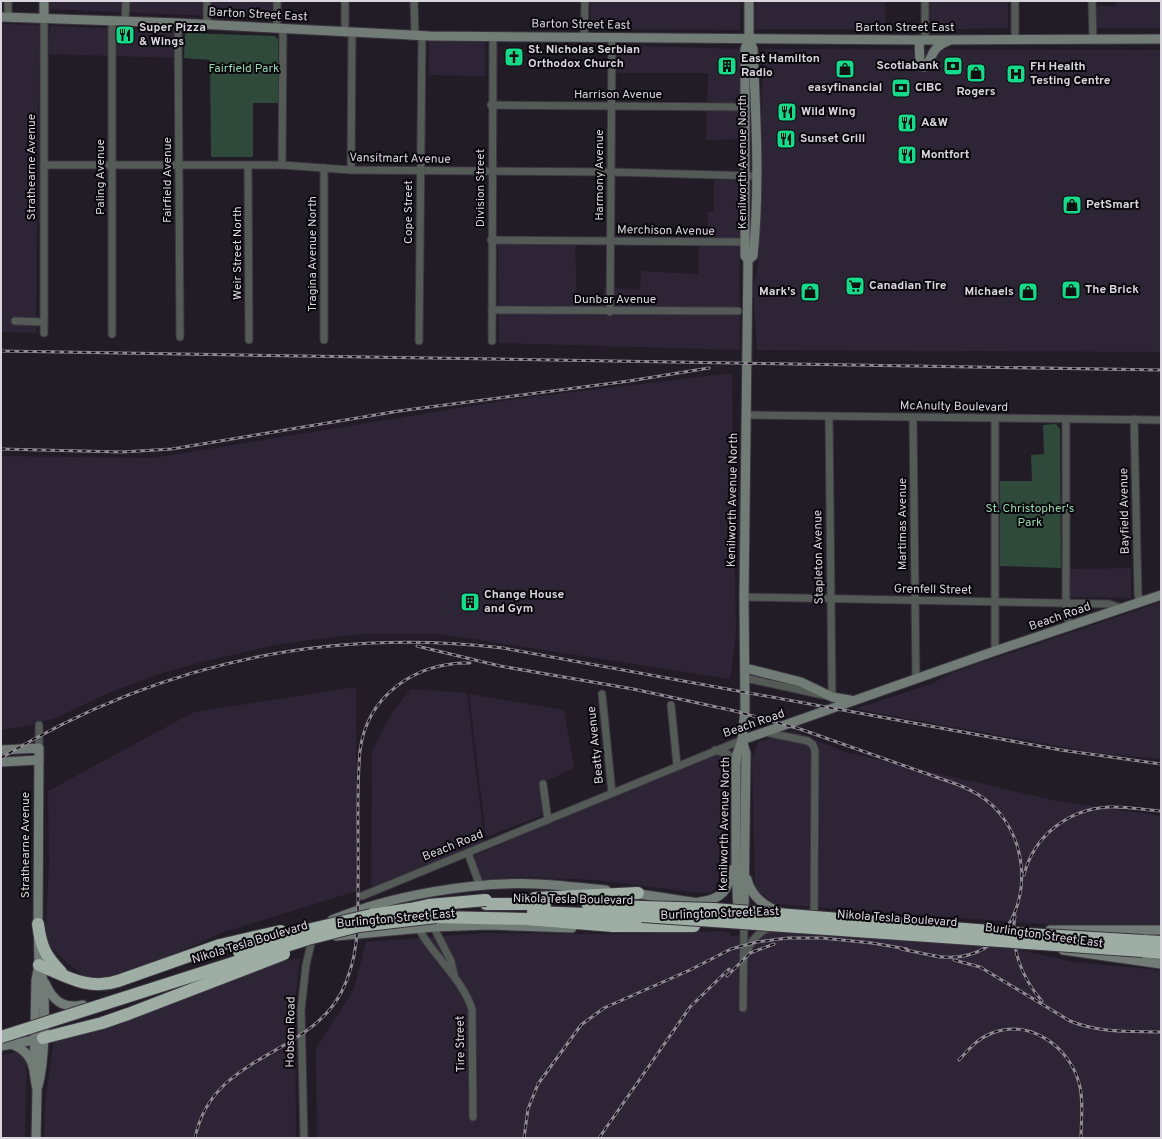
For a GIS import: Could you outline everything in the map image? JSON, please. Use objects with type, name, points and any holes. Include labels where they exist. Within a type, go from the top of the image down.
[{"type":"highway","points":[[486,908],[638,893]]},
{"type":"highway","name":"Nikola Tesla Boulevard","points":[[1,1028],[304,931],[371,915],[429,905],[559,912],[642,911],[1143,946],[1161,942]]},
{"type":"highway","points":[[486,908],[613,926],[694,926]]},
{"type":"highway","name":"Nikola Tesla Boulevard","points":[[4,1042],[308,939],[347,929],[383,923],[435,922],[486,908]]},
{"type":"highway","points":[[39,965],[64,974],[80,982],[93,985],[118,981],[220,945],[303,926],[371,915]]},
{"type":"highway","points":[[39,1029],[102,1023],[338,934],[383,923]]},
{"type":"highway","points":[[38,924],[42,947],[47,957],[64,974]]},
{"type":"highway","name":"Nikola Tesla Boulevard","points":[[1143,946],[1161,954]]},
{"type":"main road","name":"Strathearne Avenue","points":[[44,1],[44,17]]},
{"type":"main road","name":"Kenilworth Avenue North","points":[[748,1],[749,39],[753,49],[756,176],[755,239],[753,256],[748,260]]},
{"type":"main road","name":"Barton Street East","points":[[4,17],[44,17],[207,24],[418,36],[922,40],[1161,39]]},
{"type":"main road","name":"Kenilworth Avenue North","points":[[742,926],[736,860],[736,765],[737,754],[742,740],[745,678],[744,597],[748,260],[744,256],[744,107],[745,49],[749,39]]},
{"type":"main road","points":[[922,40],[920,64],[924,67],[935,49],[951,40]]},
{"type":"main road","name":"Beach Road","points":[[742,740],[995,651],[1161,595]]},
{"type":"main road","points":[[745,668],[801,682],[832,697],[854,700]]},
{"type":"main road","name":"Kenilworth Avenue North","points":[[740,910],[745,869],[746,753],[742,740]]},
{"type":"main road","name":"Strathearne Avenue","points":[[37,1090],[42,1073],[36,980],[39,965],[39,748]]},
{"type":"main road","points":[[1,750],[39,748]]},
{"type":"main road","points":[[1,762],[39,760]]},
{"type":"main road","points":[[696,903],[713,900],[724,892],[736,860]]},
{"type":"main road","points":[[745,869],[748,884],[757,898],[786,919]]},
{"type":"main road","name":"Burlington Street East","points":[[1,1032],[39,1029],[83,1006],[129,994],[278,943],[354,911],[423,895],[480,886],[536,884],[638,893],[786,919],[1013,943],[1161,964]]},
{"type":"main road","name":"Burlington Street East","points":[[278,943],[419,929],[435,922],[605,930],[694,926],[742,926],[786,919],[814,918],[1013,932],[1066,930],[1161,930]]},
{"type":"main road","name":"Strathearne Avenue","points":[[36,1138],[37,1090],[34,1072],[44,980],[39,965]]},
{"type":"main road","points":[[44,980],[49,992],[58,1002],[67,1007],[83,1006]]},
{"type":"main road","name":"Burlington Street East","points":[[1,1041],[108,1004],[129,994]]},
{"type":"main road","points":[[4,1042],[39,1029]]},
{"type":"main road","points":[[4,1042],[20,1048],[29,1057],[34,1072]]},
{"type":"street","points":[[4,17],[8,1]]},
{"type":"street","points":[[125,21],[126,1]]},
{"type":"street","points":[[207,1],[207,24]]},
{"type":"street","points":[[277,1],[280,28],[282,165]]},
{"type":"street","points":[[345,1],[348,33],[351,170]]},
{"type":"street","name":"Cope Street","points":[[414,1],[418,36],[420,171],[419,341]]},
{"type":"street","points":[[584,38],[585,1]]},
{"type":"street","points":[[922,40],[925,1]]},
{"type":"street","points":[[1014,40],[1015,1]]},
{"type":"street","points":[[1092,1],[1093,39]]},
{"type":"street","name":"Strathearne Avenue","points":[[44,17],[44,333]]},
{"type":"street","name":"Paling Avenue","points":[[112,20],[112,334]]},
{"type":"street","name":"Fairfield Avenue","points":[[178,23],[180,337]]},
{"type":"street","name":"Division Street","points":[[492,36],[492,341]]},
{"type":"street","name":"Harmony Avenue","points":[[610,312],[612,38]]},
{"type":"street","name":"Harrison Avenue","points":[[491,105],[744,107]]},
{"type":"street","name":"Vansitmart Avenue","points":[[44,164],[112,166],[282,165],[351,170],[611,172],[756,176]]},
{"type":"street","name":"Weir Street North","points":[[248,166],[249,340]]},
{"type":"street","name":"Tragina Avenue North","points":[[324,168],[324,340]]},
{"type":"street","name":"Merchison Avenue","points":[[491,240],[744,242]]},
{"type":"street","name":"Dunbar Avenue","points":[[492,310],[610,312],[738,311]]},
{"type":"street","points":[[15,321],[43,322]]},
{"type":"street","name":"McAnulty Boulevard","points":[[747,415],[1161,420]]},
{"type":"street","name":"Stapleton Avenue","points":[[829,416],[832,697]]},
{"type":"street","name":"Martimas Avenue","points":[[913,418],[916,679]]},
{"type":"street","points":[[995,419],[995,651]]},
{"type":"street","points":[[1066,419],[1066,604],[1070,626]]},
{"type":"street","name":"Bayfield Avenue","points":[[1134,419],[1138,594],[1140,602]]},
{"type":"street","name":"Grenfell Street","points":[[744,597],[830,600],[1109,604],[1121,608]]},
{"type":"street","points":[[745,678],[832,697]]},
{"type":"street","name":"Beatty Avenue","points":[[602,694],[612,792]]},
{"type":"street","points":[[671,705],[677,765]]},
{"type":"street","name":"Strathearne Avenue","points":[[39,725],[39,748]]},
{"type":"street","points":[[764,732],[808,741],[813,744],[815,751],[814,918]]},
{"type":"street","name":"Beach Road","points":[[362,896],[548,820],[677,765],[742,740]]},
{"type":"street","points":[[714,750],[728,754],[736,765]]},
{"type":"street","points":[[543,784],[548,820]]},
{"type":"street","points":[[468,853],[480,886]]},
{"type":"street","points":[[419,929],[417,912],[423,895]]},
{"type":"street","name":"Tire Street","points":[[423,895],[427,912],[435,922],[451,961],[454,975]]},
{"type":"street","points":[[744,962],[751,942],[758,934],[786,919]]},
{"type":"street","name":"Kenilworth Avenue North","points":[[742,926],[744,962],[743,1008]]},
{"type":"street","name":"Hobson Road","points":[[304,1138],[301,1010],[306,965],[315,927]]},
{"type":"street","name":"Tire Street","points":[[419,929],[444,965],[454,975],[469,1000],[472,1009],[473,1117]]},
{"type":"shaded area","points":[[50,1],[282,1],[282,19],[50,9]]},
{"type":"shaded area","points":[[591,1],[740,1],[740,30],[590,29]]},
{"type":"shaded area","points":[[756,1],[885,1],[885,29],[755,29]]},
{"type":"shaded area","points":[[930,1],[1008,1],[1008,28],[931,30]]},
{"type":"shaded area","points":[[1117,1],[1161,1],[1161,28],[1097,28],[1096,6],[1116,6]]},
{"type":"shaded area","points":[[1,24],[39,25],[36,333],[1,332]]},
{"type":"shaded area","points":[[50,26],[175,30],[175,58],[49,54]]},
{"type":"shaded area","points":[[429,42],[485,42],[485,76],[429,75]]},
{"type":"shaded area","points":[[617,45],[740,49],[739,139],[706,140],[708,73],[617,73]]},
{"type":"shaded area","points":[[763,49],[1161,50],[1161,352],[757,350],[753,290],[758,265]]},
{"type":"shaded area","points":[[714,180],[739,180],[740,350],[499,343],[498,244],[575,243],[577,305],[604,305],[604,288],[640,289],[641,271],[698,274],[699,246],[708,246],[708,212],[714,212]]},
{"type":"shaded area","points":[[732,373],[736,633],[730,679],[441,634],[360,634],[280,644],[206,661],[165,672],[111,692],[56,718],[31,725],[1,730],[1,456],[153,458],[508,400]]},
{"type":"shaded area","points":[[1131,568],[1131,598],[1071,597],[1070,569]]},
{"type":"shaded area","points":[[1161,602],[1161,759],[1096,753],[855,709],[931,684],[951,673]]},
{"type":"shaded area","points":[[356,687],[357,891],[224,932],[129,974],[106,980],[84,977],[45,943],[49,863],[48,791],[194,712]]},
{"type":"shaded area","points":[[411,689],[467,693],[485,848],[371,887],[372,751],[392,713]]},
{"type":"shaded area","points":[[469,694],[564,710],[574,768],[546,781],[548,813],[486,837]]},
{"type":"shaded area","points":[[793,731],[845,752],[1057,801],[1161,816],[1161,924],[1040,924],[775,904],[755,889],[752,759],[758,742]]},
{"type":"shaded area","points":[[717,753],[722,754],[728,765],[727,807],[721,843],[720,878],[717,888],[712,892],[700,893],[595,880],[518,877],[487,879],[475,882],[470,857]]},
{"type":"shaded area","points":[[780,929],[1015,949],[1074,962],[1161,970],[1161,1138],[317,1138],[316,1048],[354,989],[366,942],[484,933],[621,934],[723,931],[730,933],[731,936],[761,936]]},
{"type":"shaded area","points":[[300,958],[295,1003],[296,1138],[44,1138],[45,1103],[54,1040],[194,982]]},
{"type":"shaded area","points":[[27,1050],[25,1138],[1,1138],[1,1055]]},
{"type":"green space","name":"Fairfield Park","points":[[185,34],[274,36],[278,39],[278,103],[253,103],[253,157],[211,157],[210,60],[184,58]]},
{"type":"green space","name":"St. Christopher's Park","points":[[1056,424],[1060,429],[1061,568],[1000,566],[1000,481],[1032,481],[1031,455],[1044,454],[1043,425]]},
{"type":"railway","points":[[1,351],[1161,370]]},
{"type":"railway","points":[[1,449],[122,452],[172,449],[399,411],[629,381],[709,368]]},
{"type":"railway","points":[[1,758],[59,726],[119,699],[180,677],[243,660],[306,649],[371,643],[436,643],[503,648],[1061,750],[1161,764]]},
{"type":"railway","points":[[417,646],[500,666],[633,689],[735,711],[800,729],[956,784],[983,797],[1004,819],[1016,842],[1021,866],[1021,891],[1014,914],[1002,933],[985,948],[962,956],[935,956]]},
{"type":"railway","points":[[195,1138],[205,1110],[220,1089],[239,1072],[306,1031],[325,1014],[341,993],[347,980],[354,954],[358,915],[358,802],[360,751],[365,731],[373,713],[384,698],[397,686],[413,676],[431,668],[450,664],[470,663]]},
{"type":"railway","points":[[1024,875],[1029,861],[1045,836],[1067,819],[1080,813],[1109,807],[1161,811]]},
{"type":"railway","points":[[1015,916],[1014,939],[1019,961],[1028,982],[1042,1001]]},
{"type":"railway","points":[[524,1138],[528,1109],[538,1084],[581,1025],[604,1008],[690,970],[731,949],[757,942],[788,938],[822,938],[872,943],[907,949]]},
{"type":"railway","points":[[727,976],[750,953],[774,944]]},
{"type":"railway","points":[[901,949],[940,957]]},
{"type":"railway","points":[[954,960],[980,967],[1070,1021],[1081,1025],[1115,1031],[1161,1032]]},
{"type":"railway","points":[[599,1138],[690,1007],[729,969]]},
{"type":"railway","points":[[959,1060],[978,1041],[992,1033],[1006,1030],[1020,1030],[1034,1033],[1046,1039],[1057,1047],[1067,1058],[1079,1083],[1082,1103],[1081,1138]]},
{"type":"place","name":"Super Pizza & Wings","points":[[125,35]]},
{"type":"place","name":"St. Nicholas Serbian Orthodox Church","points":[[514,57]]},
{"type":"place","name":"East Hamilton Radio","points":[[727,66]]},
{"type":"place","name":"Scotiabank","points":[[953,66]]},
{"type":"place","name":"easyfinancial","points":[[845,69]]},
{"type":"place","name":"Rogers","points":[[976,73]]},
{"type":"place","name":"FH Health Testing Centre","points":[[1016,74]]},
{"type":"place","name":"CIBC","points":[[901,88]]},
{"type":"place","name":"Wild Wing","points":[[787,112]]},
{"type":"place","name":"A&W","points":[[907,123]]},
{"type":"place","name":"Sunset Grill","points":[[786,139]]},
{"type":"place","name":"Montfort","points":[[907,155]]},
{"type":"place","name":"PetSmart","points":[[1072,205]]},
{"type":"place","name":"Canadian Tire","points":[[855,286]]},
{"type":"place","name":"The Brick","points":[[1071,290]]},
{"type":"place","name":"Mark's","points":[[810,292]]},
{"type":"place","name":"Michaels","points":[[1028,292]]},
{"type":"place","name":"Change House and Gym","points":[[470,602]]}]
